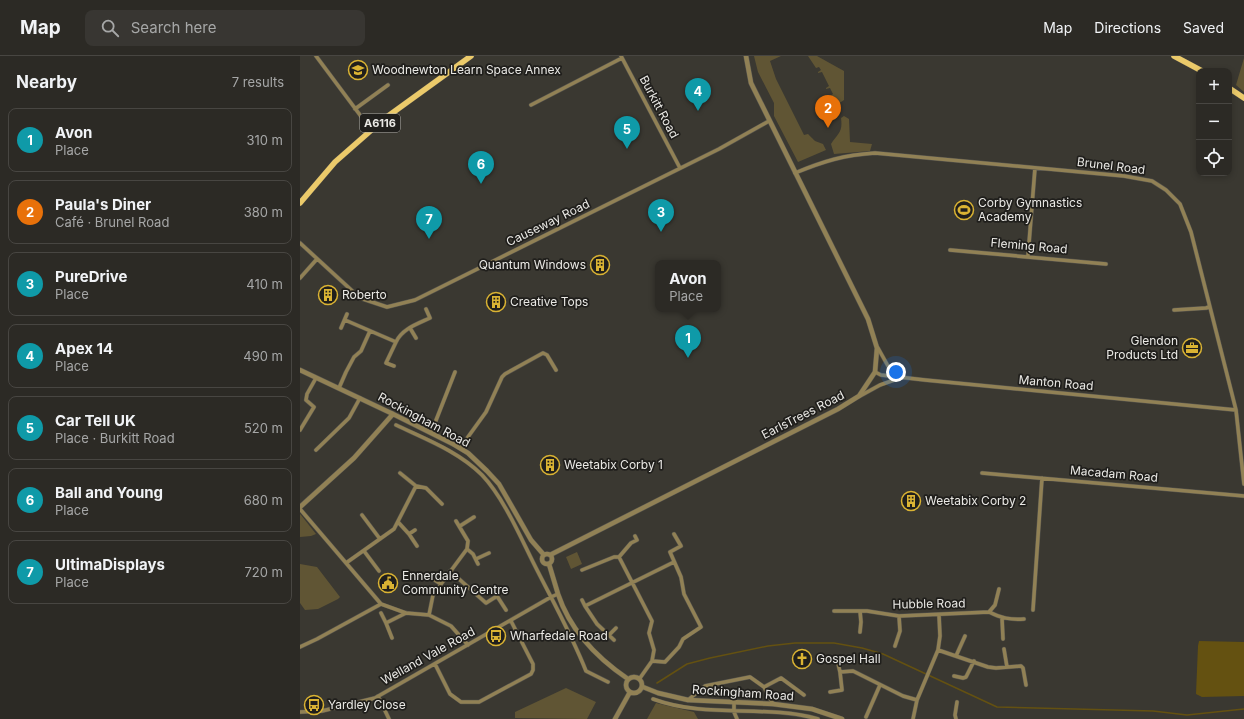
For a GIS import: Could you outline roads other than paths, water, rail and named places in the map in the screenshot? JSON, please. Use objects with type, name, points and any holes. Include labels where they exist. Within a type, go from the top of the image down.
[{"type":"main road","name":"A6116","points":[[300,203],[335,162],[384,119],[471,56]]},
{"type":"main road","points":[[1174,56],[1196,68]]},
{"type":"main road","points":[[1232,90],[1244,98]]},
{"type":"street","points":[[316,56],[363,119]]},
{"type":"street","name":"EarlsTrees Road","points":[[550,555],[838,409],[859,396],[875,372],[877,348],[868,319],[769,121],[751,82],[746,56]]},
{"type":"street","points":[[531,105],[622,57]]},
{"type":"street","name":"Burkitt Road","points":[[622,57],[680,168]]},
{"type":"street","points":[[355,109],[388,85]]},
{"type":"street","name":"Causeway Road","points":[[300,243],[360,298],[387,307],[415,300],[680,168],[769,121]]},
{"type":"street","name":"Brunel Road","points":[[795,173],[833,158],[853,154],[875,153],[1124,176],[1152,181],[1166,190],[1180,204],[1191,232],[1236,410],[1244,484]]},
{"type":"street","points":[[1028,256],[1035,168]]},
{"type":"street","name":"Fleming Road","points":[[950,250],[1106,264]]},
{"type":"street","points":[[300,278],[317,259]]},
{"type":"street","points":[[1174,310],[1209,307]]},
{"type":"street","points":[[394,366],[386,363],[399,335],[430,318],[426,309]]},
{"type":"street","points":[[341,328],[347,314]]},
{"type":"street","points":[[345,320],[396,342]]},
{"type":"street","points":[[410,328],[416,338]]},
{"type":"street","points":[[339,388],[354,357],[361,351],[370,331]]},
{"type":"street","points":[[859,396],[880,385],[900,378],[888,366],[877,348]]},
{"type":"street","points":[[460,448],[486,412],[502,377],[505,374],[543,353],[547,355],[556,370]]},
{"type":"street","name":"Rockingham Road","points":[[300,370],[393,414],[468,453],[498,484],[531,540],[544,555]]},
{"type":"street","points":[[431,433],[456,372]]},
{"type":"street","name":"Manton Road","points":[[875,372],[881,375],[900,378],[1236,410]]},
{"type":"street","points":[[300,430],[314,407],[306,400],[307,394],[316,378]]},
{"type":"street","points":[[316,450],[350,418],[360,398]]},
{"type":"street","points":[[393,414],[354,458],[300,508],[381,604],[406,613],[429,615],[451,626],[468,646]]},
{"type":"street","points":[[396,425],[451,452],[482,476],[499,498],[574,642],[586,671],[608,682]]},
{"type":"street","points":[[400,473],[416,486],[426,488],[440,503],[442,498]]},
{"type":"street","name":"Macadam Road","points":[[982,473],[1244,496]]},
{"type":"street","points":[[1033,610],[1042,478]]},
{"type":"street","points":[[346,563],[394,529],[416,486]]},
{"type":"street","points":[[362,515],[380,539]]},
{"type":"street","points":[[460,526],[474,517]]},
{"type":"street","points":[[429,615],[433,595],[467,549],[468,541],[456,521]]},
{"type":"street","points":[[398,522],[417,546]]},
{"type":"street","points":[[409,534],[415,530]]},
{"type":"street","points":[[652,661],[665,662],[680,647],[683,639],[701,627],[684,594],[681,577],[670,552],[681,546],[674,534]]},
{"type":"street","points":[[582,570],[614,557],[619,557],[636,538],[639,545]]},
{"type":"street","points":[[467,549],[473,554],[478,564]]},
{"type":"street","points":[[364,551],[379,570]]},
{"type":"street","points":[[476,559],[489,553]]},
{"type":"street","points":[[549,564],[542,561],[544,555],[550,555],[552,560],[549,564],[558,594],[564,608],[584,640],[600,658],[628,679]]},
{"type":"street","points":[[619,557],[652,621],[649,633],[654,650],[652,661],[640,678]]},
{"type":"street","points":[[585,606],[674,562]]},
{"type":"street","points":[[450,571],[486,603],[497,596]]},
{"type":"street","points":[[425,574],[441,584]]},
{"type":"street","points":[[493,588],[506,610]]},
{"type":"street","points":[[989,612],[995,605],[999,589]]},
{"type":"street","name":"Welland Vale Road","points":[[300,712],[322,711],[378,696],[558,594]]},
{"type":"street","points":[[582,600],[597,624],[614,640]]},
{"type":"street","points":[[300,647],[317,640],[381,604]]},
{"type":"street","name":"Hubble Road","points":[[834,611],[867,611],[899,616],[989,612],[1002,618],[1013,620],[1024,619]]},
{"type":"street","points":[[860,611],[860,632]]},
{"type":"street","points":[[381,613],[392,638]]},
{"type":"street","points":[[386,623],[406,613]]},
{"type":"street","points":[[913,719],[917,700],[923,683],[938,650],[940,636],[939,615]]},
{"type":"street","points":[[895,646],[900,631],[899,616]]},
{"type":"street","points":[[1002,618],[1003,639]]},
{"type":"street","points":[[436,664],[450,694],[461,702],[479,702],[531,674],[533,664],[510,621]]},
{"type":"street","points":[[609,635],[616,628]]},
{"type":"street","points":[[956,656],[965,636]]},
{"type":"street","points":[[1004,649],[1007,667]]},
{"type":"street","points":[[938,650],[988,667],[996,668],[1020,666],[1023,668],[1026,686]]},
{"type":"street","points":[[830,692],[842,690],[837,659]]},
{"type":"street","points":[[954,676],[963,678],[966,677],[974,661]]},
{"type":"street","points":[[840,672],[852,671],[903,696],[917,700]]},
{"type":"street","points":[[634,676],[640,678],[643,683],[643,687],[639,692],[630,692],[628,690],[626,684],[628,679],[634,676]]},
{"type":"street","points":[[688,700],[705,686],[750,677],[764,687],[774,704]]},
{"type":"street","points":[[764,687],[781,678],[804,695]]},
{"type":"street","points":[[866,717],[880,685]]},
{"type":"street","name":"Rockingham Road","points":[[643,687],[658,693],[688,700],[774,704],[812,709],[842,719]]},
{"type":"street","points":[[615,719],[630,692]]},
{"type":"street","points":[[378,696],[389,719]]},
{"type":"street","points":[[653,699],[688,709],[792,714],[818,719]]},
{"type":"street","points":[[734,702],[734,712],[737,719]]},
{"type":"street","points":[[956,719],[955,715],[958,702]]},
{"type":"waterway","points":[[657,683],[687,664],[710,658],[768,646],[795,643],[834,643],[862,648],[883,654],[997,707],[1153,711],[1187,715],[1244,709]]},
{"type":"place","name":"Woodnewton Learn Space Annex","points":[[358,70]]},
{"type":"place","name":"Apex 14","points":[[698,111]]},
{"type":"place","name":"Paula's Diner","points":[[828,128]]},
{"type":"place","name":"Car Tell UK","points":[[627,149]]},
{"type":"place","name":"Ball and Young","points":[[481,184]]},
{"type":"place","name":"Corby Gymnastics Academy","points":[[964,210]]},
{"type":"place","name":"PureDrive","points":[[661,232]]},
{"type":"place","name":"UltimaDisplays","points":[[429,239]]},
{"type":"place","name":"Quantum Windows","points":[[600,265]]},
{"type":"place","name":"Roberto","points":[[328,295]]},
{"type":"place","name":"Creative Tops","points":[[496,302]]},
{"type":"place","name":"Glendon Products Ltd","points":[[1192,348]]},
{"type":"place","name":"Avon","points":[[688,358]]},
{"type":"place","name":"Weetabix Corby 1","points":[[550,465]]},
{"type":"place","name":"Weetabix Corby 2","points":[[911,501]]},
{"type":"place","name":"Ennerdale Community Centre","points":[[388,583]]},
{"type":"place","name":"Wharfedale Road","points":[[496,636]]},
{"type":"place","name":"Gospel Hall","points":[[802,659]]},
{"type":"place","name":"Yardley Close","points":[[314,705]]}]
